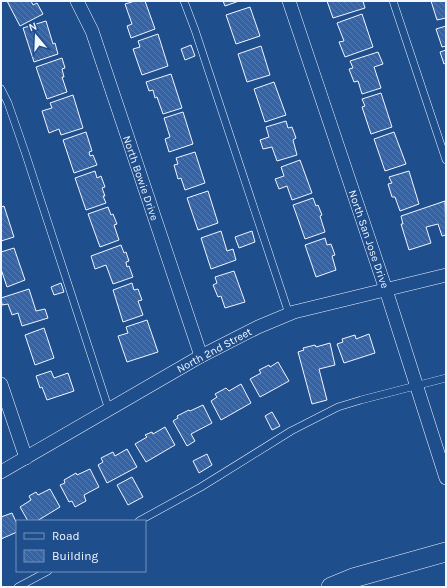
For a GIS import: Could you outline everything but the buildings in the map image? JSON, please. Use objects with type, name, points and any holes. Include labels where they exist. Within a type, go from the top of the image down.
[{"type":"main road","points":[[331,587],[353,578],[446,552]]},
{"type":"street","name":"North Bowie Drive","points":[[77,1],[92,31],[201,356]]},
{"type":"street","name":"North San Jose Drive","points":[[289,1],[386,290],[446,478]]},
{"type":"street","name":"North 2nd Street","points":[[1,472],[201,356],[258,326],[294,312],[446,275]]},
{"type":"street","points":[[1,384],[26,458]]},
{"type":"lane","points":[[184,1],[195,30],[289,314]]},
{"type":"lane","points":[[393,1],[446,160]]},
{"type":"lane","points":[[1,89],[8,103],[25,152],[109,410]]},
{"type":"lane","points":[[141,520],[201,487],[291,432],[338,407],[446,378]]},
{"type":"lane","points":[[18,587],[46,572]]}]
